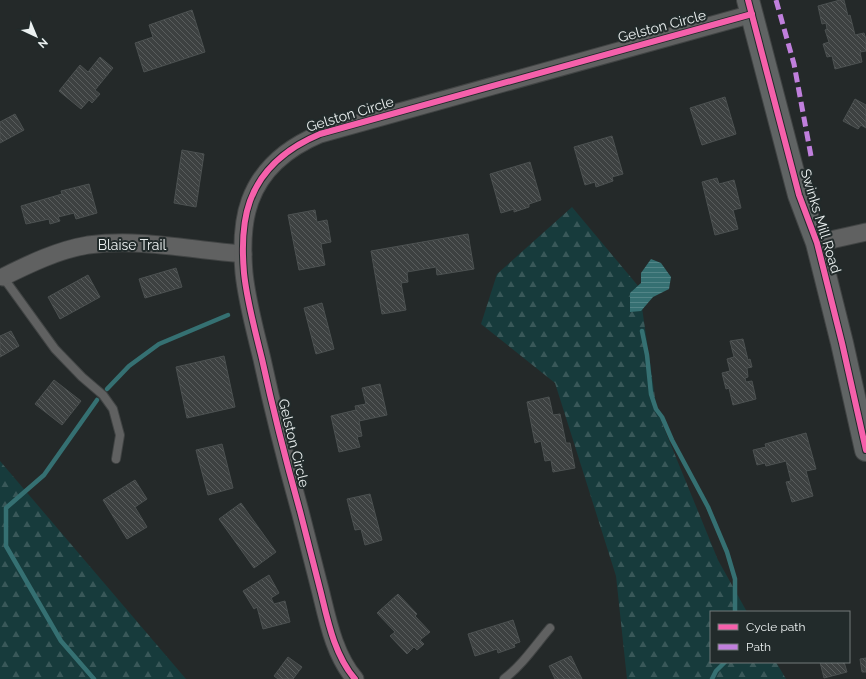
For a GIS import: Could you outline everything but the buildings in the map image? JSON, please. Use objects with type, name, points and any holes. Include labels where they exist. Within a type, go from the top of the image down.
[{"type":"street","name":"Swinks Mill Road","points":[[750,7],[799,195],[817,243],[842,343],[866,450]]},
{"type":"street","name":"Gelston Circle","points":[[355,679],[340,656],[328,620],[292,484],[250,308],[244,274],[244,228],[250,202],[257,186],[269,168],[284,154],[302,142],[320,134],[435,102],[750,7]]},
{"type":"street","points":[[817,243],[866,232]]},
{"type":"street","name":"Blaise Trail","points":[[2,277],[55,254],[87,245],[116,243],[165,244],[210,251],[243,254]]},
{"type":"lane","points":[[2,277],[55,349],[82,378],[103,395],[113,409],[120,435],[116,458]]},
{"type":"lane","points":[[504,679],[517,669],[550,628]]},
{"type":"green space","points":[[572,207],[639,287],[657,411],[718,560],[746,611],[710,611],[710,663],[777,663],[786,679],[627,679],[616,576],[555,383],[481,324],[497,274]]},
{"type":"green space","points":[[0,461],[186,679],[0,679]]},
{"type":"shaded area","points":[[651,259],[661,263],[671,277],[669,289],[653,297],[641,311],[630,312],[630,293],[641,283],[641,273]]},
{"type":"waterway","points":[[107,389],[129,366],[159,344],[228,315]]},
{"type":"waterway","points":[[642,331],[647,355],[651,394],[656,409],[662,417],[672,440],[708,507],[727,552],[735,579],[735,611]]},
{"type":"waterway","points":[[94,679],[61,641],[6,546],[6,508],[44,475],[97,400]]},
{"type":"waterway","points":[[712,679],[716,671],[724,663]]},
{"type":"marked path","points":[[776,0],[794,64],[811,156]]},
{"type":"cycle path","points":[[748,0],[799,195],[817,243],[842,343],[866,450]]},
{"type":"cycle path","points":[[355,679],[342,660],[333,638],[280,435],[249,305],[244,273],[243,237],[247,209],[255,189],[269,169],[287,152],[320,134],[752,14]]}]
